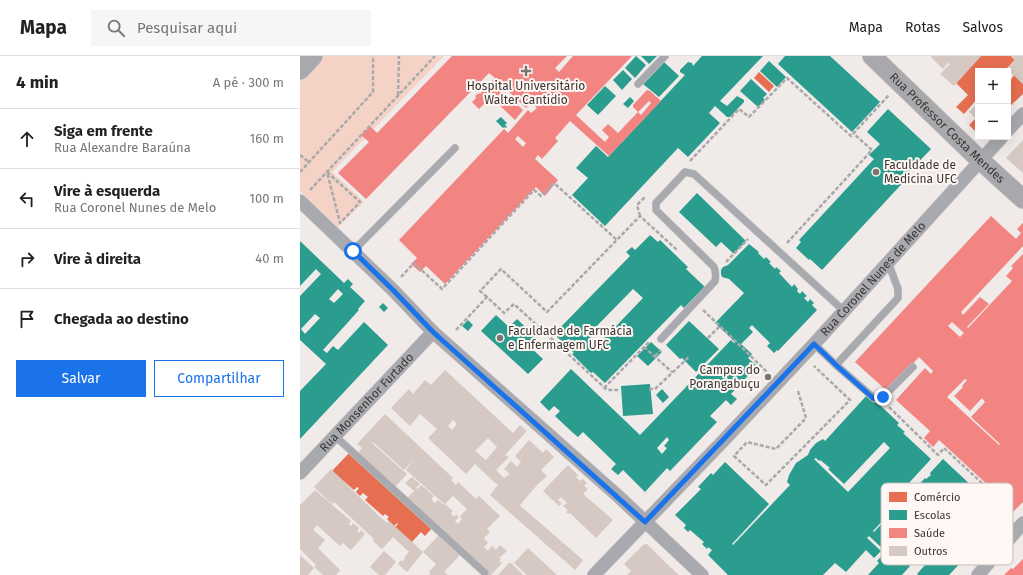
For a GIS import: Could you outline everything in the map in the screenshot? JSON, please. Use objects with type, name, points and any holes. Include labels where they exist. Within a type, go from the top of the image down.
[{"type":"street","points":[[300,70],[314,56]]},
{"type":"street","name":"Rua Professor Costa Mendes","points":[[872,56],[980,160],[1023,199]]},
{"type":"street","points":[[1011,127],[1023,114]]},
{"type":"street","name":"Rua Coronel Nunes de Melo","points":[[594,575],[814,344],[999,140]]},
{"type":"street","points":[[303,198],[433,332],[702,575]]},
{"type":"street","name":"Rua Monsenhor Furtado","points":[[300,474],[433,332]]},
{"type":"street","points":[[1013,535],[1023,523]]},
{"type":"street","points":[[978,575],[987,565]]},
{"type":"lane","points":[[638,84],[665,56]]},
{"type":"lane","points":[[353,251],[455,148]]},
{"type":"lane","points":[[657,338],[715,281],[716,278],[716,271],[714,267],[656,210],[656,203],[685,172],[694,174],[844,311]]},
{"type":"lane","points":[[836,365],[898,298],[898,289],[888,262]]},
{"type":"lane","points":[[814,344],[873,398],[880,399],[913,367]]},
{"type":"lane","points":[[335,436],[485,573]]},
{"type":"path","points":[[300,172],[373,92],[372,56]]},
{"type":"path","points":[[398,96],[399,56]]},
{"type":"path","points":[[303,198],[435,56]]},
{"type":"path","points":[[685,162],[690,161],[739,109],[749,117],[787,78],[851,136],[890,93]]},
{"type":"path","points":[[785,245],[872,150],[854,133]]},
{"type":"path","points":[[300,155],[309,162]]},
{"type":"path","points":[[328,172],[360,202],[340,223],[338,216],[328,172]]},
{"type":"path","points":[[402,280],[400,278],[414,263],[442,289],[534,190],[541,196],[554,183],[617,240]]},
{"type":"path","points":[[648,194],[638,205],[640,216],[680,252]]},
{"type":"path","points":[[620,390],[607,390],[604,388],[514,304],[504,313],[480,291],[501,269],[547,312],[640,216]]},
{"type":"path","points":[[726,262],[750,237]]},
{"type":"path","points":[[456,330],[487,298]]},
{"type":"path","points":[[708,338],[720,326],[768,373]]},
{"type":"path","points":[[604,388],[644,347],[657,338]]},
{"type":"path","points":[[644,347],[672,372]]},
{"type":"path","points":[[649,389],[655,389],[690,356]]},
{"type":"path","points":[[798,391],[806,418],[776,449],[748,442],[734,456],[766,485],[850,400],[814,365]]},
{"type":"path","points":[[880,399],[938,455],[944,448],[982,483]]},
{"type":"shaded area","points":[[324,56],[444,56],[332,172],[364,202],[338,227],[300,191],[300,82]]},
{"type":"building: Comércio","points":[[981,56],[1011,56],[1015,60],[1007,68],[975,68],[975,101],[964,114],[956,107],[968,95],[956,83]]},
{"type":"building: Comércio","points":[[759,72],[774,86],[769,92],[754,78]]},
{"type":"building: Comércio","points":[[1014,75],[1023,84],[1023,94],[1011,105],[1011,104],[1011,80]]},
{"type":"building: Comércio","points":[[975,119],[975,131],[969,125]]},
{"type":"building: Comércio","points":[[350,452],[432,528],[425,536],[421,532],[412,542],[395,527],[398,524],[397,523],[394,526],[387,519],[389,517],[385,514],[383,516],[365,500],[368,497],[363,493],[360,496],[356,492],[359,488],[357,487],[354,490],[332,471]]},
{"type":"building: Escolas","points":[[636,56],[646,65],[635,78],[625,68]]},
{"type":"building: Escolas","points":[[641,56],[657,56],[649,64]]},
{"type":"building: Escolas","points":[[702,56],[763,56],[720,101],[727,106],[737,96],[744,100],[744,102],[730,117],[727,117],[715,106],[709,113],[720,123],[688,157],[678,148],[605,226],[572,195],[588,178],[576,168],[596,146],[608,157],[685,75],[680,72],[680,70],[688,62],[692,63],[693,66]]},
{"type":"building: Escolas","points":[[785,56],[830,56],[880,102],[852,132],[778,64]]},
{"type":"building: Escolas","points":[[769,61],[786,77],[777,87],[760,71]]},
{"type":"building: Escolas","points":[[664,62],[679,76],[659,97],[643,84]]},
{"type":"building: Escolas","points":[[623,70],[632,79],[622,90],[613,80]]},
{"type":"building: Escolas","points":[[751,79],[767,94],[763,98],[765,100],[758,107],[740,91]]},
{"type":"building: Escolas","points":[[605,86],[616,96],[598,115],[587,105]]},
{"type":"building: Escolas","points":[[630,97],[634,101],[628,108],[623,104]]},
{"type":"building: Escolas","points":[[888,109],[931,149],[908,173],[910,175],[822,270],[796,248],[801,242],[799,240],[874,159],[869,155],[880,144],[867,132]]},
{"type":"building: Escolas","points":[[501,117],[507,123],[505,125],[507,127],[506,128],[503,128],[496,121]]},
{"type":"building: Escolas","points":[[697,193],[746,241],[734,254],[721,242],[716,247],[679,212]]},
{"type":"building: Escolas","points":[[650,235],[658,242],[660,240],[688,267],[686,269],[705,287],[684,308],[681,305],[605,383],[593,372],[591,373],[572,354],[574,353],[554,334],[630,256],[626,252],[632,247],[635,250]],"holes":[[[633,289],[643,298],[598,345],[588,335]]]},
{"type":"building: Escolas","points":[[300,241],[344,283],[348,279],[353,284],[350,287],[365,301],[358,309],[359,310],[323,350],[327,353],[333,346],[338,350],[364,322],[388,345],[300,439],[300,391],[326,364],[300,340],[300,296],[321,274],[316,269],[300,286]],"holes":[[[338,289],[343,294],[334,303],[329,299]],[[315,314],[320,318],[305,334],[301,329]]]},
{"type":"building: Escolas","points":[[749,244],[759,252],[758,253],[764,259],[766,257],[775,269],[776,267],[781,271],[779,273],[792,287],[794,284],[800,294],[802,291],[807,296],[804,298],[808,302],[810,299],[814,303],[812,305],[817,310],[778,351],[777,350],[774,353],[767,346],[770,343],[752,325],[749,328],[753,332],[741,344],[752,354],[748,358],[757,366],[731,394],[737,399],[731,405],[726,400],[710,416],[717,422],[670,471],[667,468],[645,492],[623,470],[618,475],[611,469],[616,464],[583,432],[578,437],[555,416],[560,411],[554,406],[549,411],[540,402],[571,369],[640,435],[731,340],[734,343],[735,342],[715,323],[744,293],[729,279],[722,277],[721,270],[723,267],[728,265]],"holes":[[[667,437],[669,440],[664,446],[667,448],[662,454],[657,448]]]},
{"type":"building: Escolas","points":[[383,303],[388,308],[384,312],[379,307]]},
{"type":"building: Escolas","points":[[496,315],[509,327],[517,319],[537,338],[529,346],[543,359],[528,374],[481,331]]},
{"type":"building: Escolas","points":[[468,320],[473,325],[468,331],[462,326]]},
{"type":"building: Escolas","points":[[689,321],[719,349],[696,372],[666,345]]},
{"type":"building: Escolas","points":[[651,342],[662,352],[648,366],[637,356]]},
{"type":"building: Escolas","points":[[650,384],[653,414],[623,416],[621,386]]},
{"type":"building: Escolas","points":[[662,389],[669,397],[663,403],[656,395]]},
{"type":"building: Escolas","points":[[868,394],[899,423],[897,425],[905,432],[903,433],[931,459],[909,483],[881,483],[881,523],[873,531],[869,528],[874,532],[881,525],[881,547],[869,536],[867,538],[881,551],[874,558],[866,550],[846,572],[835,563],[823,575],[728,575],[708,555],[712,550],[708,547],[707,549],[702,544],[704,542],[690,530],[688,532],[684,528],[686,525],[675,515],[701,489],[698,487],[711,473],[713,475],[725,462],[769,504],[732,544],[733,545],[790,485],[787,482],[796,463],[808,455],[816,443],[823,439],[825,441]],"holes":[[[884,442],[890,448],[848,492],[814,459],[816,458],[819,461],[820,460],[830,468],[828,469],[844,484]]]},
{"type":"building: Escolas","points":[[943,459],[969,483],[920,483],[931,475],[930,473]]},
{"type":"building: Escolas","points":[[881,557],[881,565],[910,566],[902,575],[868,575],[879,563],[877,561]]},
{"type":"building: Escolas","points":[[925,565],[959,565],[949,575],[917,574]]},
{"type":"building: Saúde","points":[[452,56],[567,56],[555,68],[559,72],[573,56],[632,56],[576,115],[605,142],[609,137],[602,130],[608,124],[618,133],[638,112],[633,105],[647,90],[661,101],[609,156],[570,121],[555,138],[558,141],[542,159],[538,155],[535,159],[558,180],[545,196],[536,187],[445,284],[426,266],[420,272],[411,264],[417,258],[399,240],[504,129],[508,133],[528,110],[531,113],[537,108],[531,102],[526,108],[502,85],[499,88],[523,110],[515,120],[494,100],[497,97],[494,94],[479,109],[472,102],[476,98],[475,96],[479,93],[480,94],[495,78],[489,73],[366,199],[338,173],[369,142],[361,135],[370,126],[377,133]],"holes":[[[649,101],[651,103],[641,115],[638,112]],[[518,136],[526,143],[523,147],[515,139]]]},
{"type":"building: Saúde","points":[[991,216],[1016,239],[1021,233],[1017,229],[1023,223],[1023,246],[961,312],[963,315],[980,297],[989,304],[967,327],[968,328],[1012,281],[1006,276],[1013,268],[1011,266],[1023,254],[1023,502],[1013,512],[1013,483],[986,483],[939,440],[933,447],[924,438],[930,431],[896,400],[925,368],[931,374],[933,371],[919,357],[887,391],[855,362]],"holes":[[[952,322],[964,333],[960,337],[948,326]],[[965,379],[967,380],[962,386],[963,387],[954,396],[970,411],[982,398],[985,402],[971,417],[1000,444],[999,445],[947,397]]]},
{"type":"building: Saúde","points":[[1023,559],[1023,575],[1004,575],[1011,568],[1013,569]]},
{"type":"building: Outros","points":[[981,56],[954,86],[940,74],[950,64],[948,63],[943,69],[931,57]]},
{"type":"building: Outros","points":[[1011,56],[1023,56],[1023,84],[1011,73],[1011,68],[1008,68],[1015,61]]},
{"type":"building: Outros","points":[[975,106],[975,118],[969,112]]},
{"type":"building: Outros","points":[[1023,140],[1023,173],[1006,158]]},
{"type":"building: Outros","points":[[445,370],[513,433],[520,425],[527,431],[505,455],[509,457],[496,470],[504,478],[510,474],[504,469],[511,461],[517,467],[521,462],[515,456],[529,440],[543,453],[546,449],[554,457],[541,470],[547,476],[520,505],[509,496],[583,560],[575,570],[490,495],[498,485],[475,464],[466,474],[428,438],[437,429],[420,414],[410,426],[391,408],[409,389],[413,394],[425,380],[431,385]],"holes":[[[453,420],[457,424],[452,430],[448,426]],[[488,438],[497,447],[486,460],[475,451]]]},
{"type":"building: Outros","points":[[385,414],[453,478],[451,480],[456,485],[458,482],[476,499],[479,496],[500,516],[487,529],[490,532],[484,538],[488,543],[484,547],[488,551],[492,546],[496,550],[500,545],[507,551],[499,558],[501,559],[499,561],[502,563],[491,575],[487,575],[405,500],[414,491],[405,483],[412,477],[420,484],[416,488],[418,489],[421,485],[434,496],[431,499],[435,503],[438,500],[444,505],[445,504],[406,470],[414,459],[404,470],[373,442],[373,444],[407,474],[395,487],[357,454],[362,448],[357,444]],"holes":[[[453,496],[467,509],[460,516],[462,519],[458,524],[455,521],[459,517],[456,514],[454,517],[451,513],[453,511],[445,504]]]},
{"type":"building: Outros","points":[[568,465],[578,475],[576,477],[580,481],[583,479],[587,483],[584,486],[588,489],[583,494],[613,520],[596,538],[570,513],[568,514],[566,512],[568,510],[563,506],[567,503],[561,497],[558,500],[562,503],[559,506],[543,491]]},
{"type":"building: Outros","points":[[331,469],[381,518],[387,523],[389,521],[423,552],[407,572],[398,564],[401,560],[402,562],[405,559],[404,558],[409,552],[393,537],[382,549],[373,541],[374,539],[334,502],[332,504],[314,487]]},
{"type":"building: Outros","points":[[315,490],[351,521],[349,524],[351,526],[353,523],[359,528],[357,531],[359,533],[361,530],[365,534],[351,550],[343,543],[340,546],[317,525],[313,530],[325,540],[318,548],[340,570],[336,575],[323,575],[314,567],[316,565],[300,549],[300,505]]},
{"type":"building: Outros","points":[[439,535],[461,554],[444,572],[448,575],[429,575],[429,572],[436,564],[423,552]]},
{"type":"building: Outros","points":[[647,544],[679,575],[627,575],[631,571],[624,564],[643,545]]},
{"type":"building: Outros","points":[[528,548],[557,575],[527,575],[514,563]]},
{"type":"building: Outros","points":[[384,551],[396,562],[385,575],[379,575],[370,567]]},
{"type":"building: Outros","points":[[300,555],[314,568],[308,575],[300,575]]},
{"type":"building: Outros","points":[[509,563],[511,563],[523,575],[498,575]]},
{"type":"place","name":"Hospital Universitário Walter Cantídio","points":[[526,71]]},
{"type":"place","name":"Faculdade de Medicina UFC","points":[[876,172]]},
{"type":"place","name":"Faculdade de Farmácia e Enfermagem UFC","points":[[500,338]]},
{"type":"place","name":"Campus do Porangabuçu","points":[[768,377]]},
{"type":"route","points":[[353,251],[433,332],[618,496],[645,522],[814,344],[873,398],[880,399],[883,397]]}]
